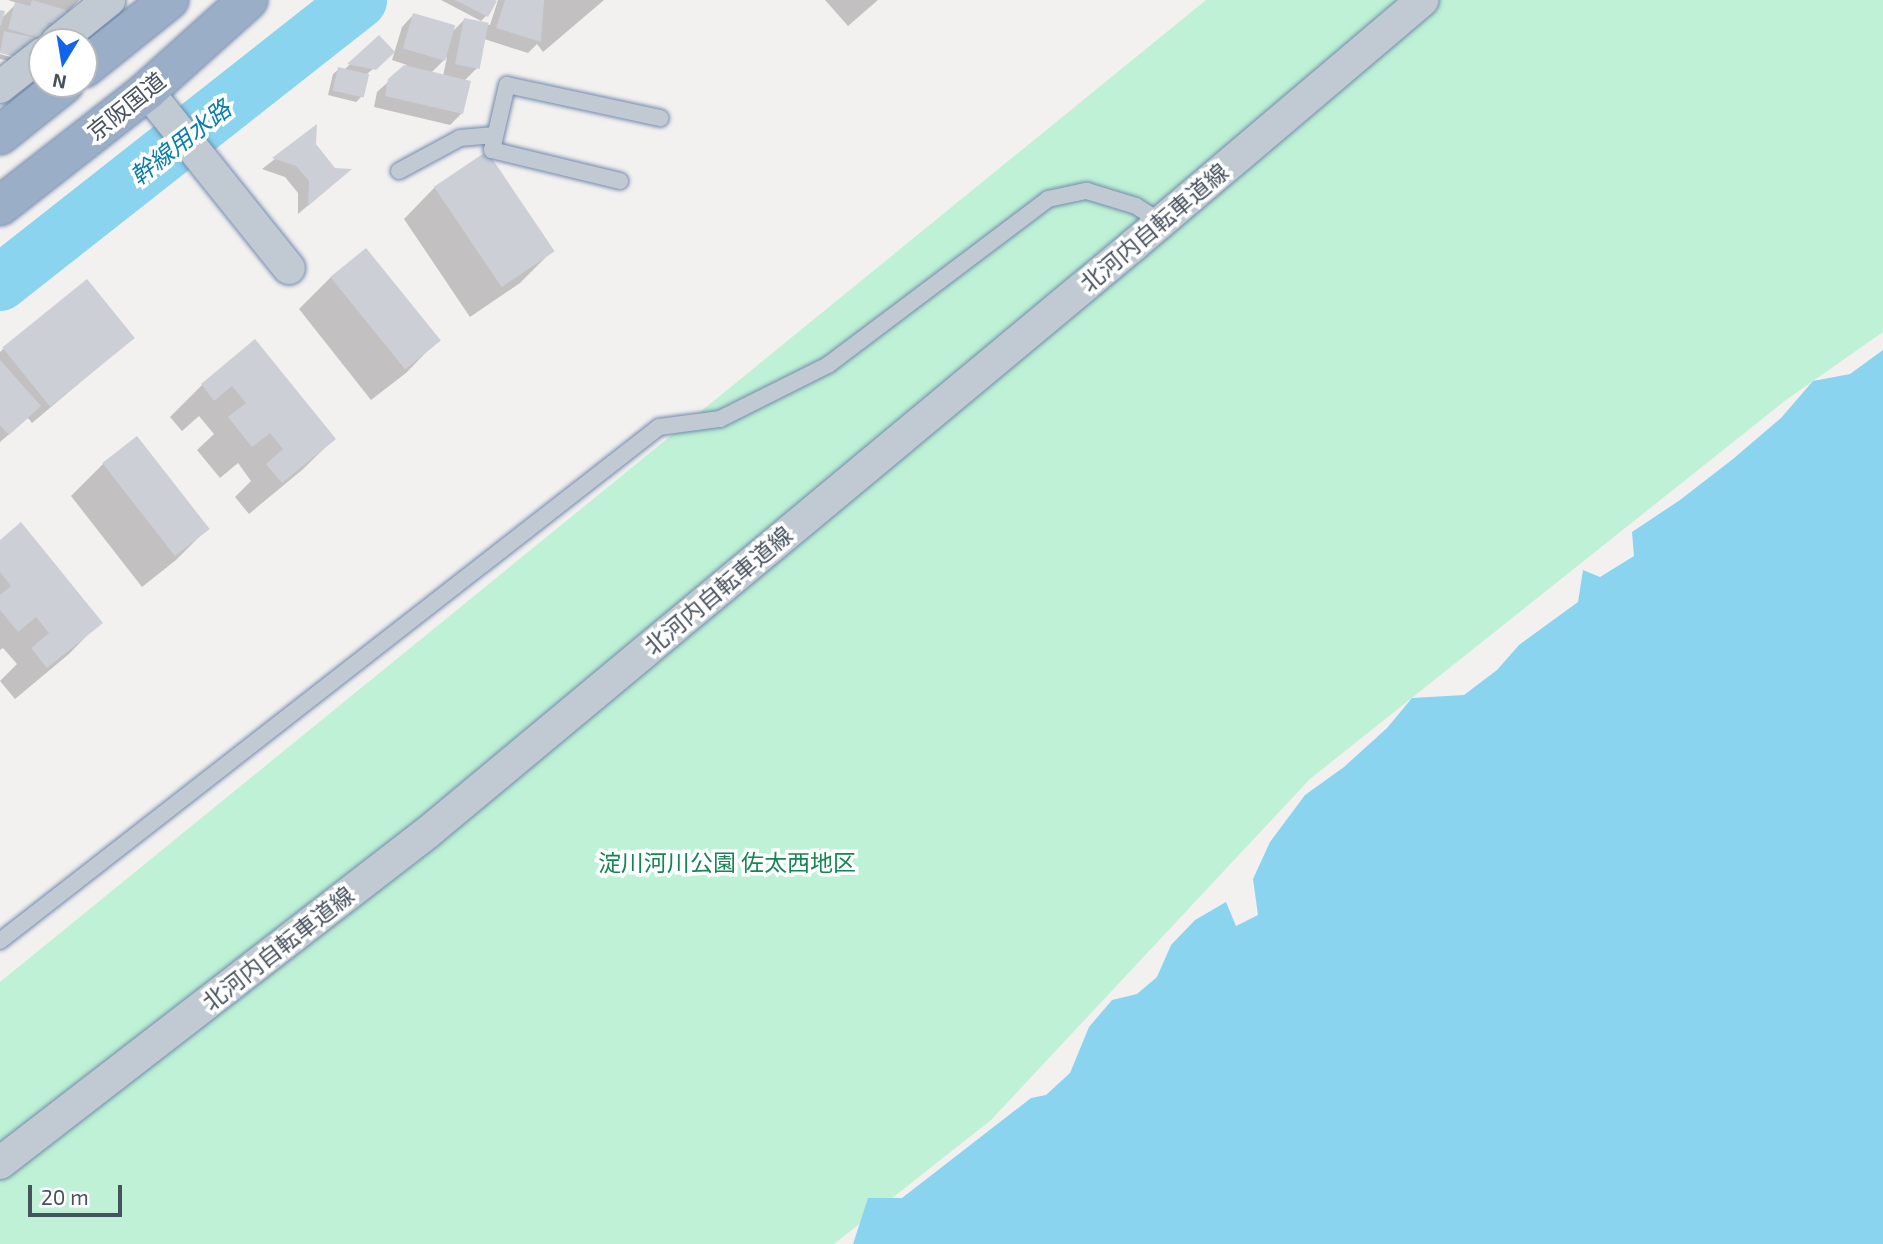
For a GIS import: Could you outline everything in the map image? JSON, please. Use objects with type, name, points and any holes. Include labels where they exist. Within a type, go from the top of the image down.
[{"type":"highway","points":[[98,57],[169,0]]},
{"type":"highway","name":"京阪国道","points":[[0,206],[147,91],[248,0]]},
{"type":"highway","points":[[0,135],[46,98]]},
{"type":"street","name":"北河内自転車道線","points":[[0,1163],[426,833],[1423,0]]},
{"type":"street","points":[[73,28],[104,2]]},
{"type":"street","points":[[0,87],[28,65]]},
{"type":"street","points":[[147,91],[289,268]]},
{"type":"lane","points":[[620,181],[492,150],[507,85],[660,118]]},
{"type":"lane","points":[[399,171],[460,138],[495,135]]},
{"type":"lane","points":[[0,941],[659,428],[720,419],[828,365],[1048,199],[1087,191],[1136,206],[1159,221]]},
{"type":"green space","name":"淀川河川公園 佐太西地区","points":[[1206,0],[1883,0],[1883,332],[1786,400],[1310,779],[991,1120],[834,1244],[0,1244],[0,982]]},
{"type":"water","points":[[1883,350],[1883,1244],[853,1244],[868,1198],[902,1198],[1031,1098],[1046,1095],[1070,1073],[1089,1027],[1112,1000],[1137,994],[1157,977],[1171,945],[1195,920],[1226,902],[1236,926],[1258,915],[1253,879],[1270,842],[1305,795],[1344,767],[1387,728],[1412,698],[1464,695],[1497,670],[1519,645],[1578,602],[1583,570],[1600,577],[1634,556],[1632,532],[1680,500],[1733,459],[1781,418],[1813,381],[1850,374]]},
{"type":"building","points":[[32,0],[66,10],[62,25],[48,22],[47,28],[28,28],[28,35],[8,29],[15,2],[30,6]]},
{"type":"building","points":[[455,0],[495,0],[497,1],[488,17]]},
{"type":"building","points":[[505,0],[544,0],[541,42],[496,28]]},
{"type":"building","points":[[0,10],[5,11],[1,26],[0,26]]},
{"type":"building","points":[[413,13],[455,25],[445,61],[403,49]]},
{"type":"building","points":[[464,18],[489,23],[480,69],[455,64]]},
{"type":"building","points":[[4,31],[28,36],[28,46],[23,45],[20,58],[0,53]]},
{"type":"building","points":[[379,35],[395,52],[376,70],[347,64]]},
{"type":"building","points":[[404,65],[471,81],[463,114],[385,96],[388,79]]},
{"type":"building","points":[[338,67],[369,74],[364,98],[333,90]]},
{"type":"building","points":[[317,124],[316,144],[335,168],[352,169],[308,206],[309,181],[296,166],[272,158]]},
{"type":"building","points":[[487,151],[555,251],[502,287],[434,187]]},
{"type":"building","points":[[366,248],[441,340],[405,369],[330,277]]},
{"type":"building","points":[[87,279],[135,338],[50,407],[2,348]]},
{"type":"building","points":[[255,339],[336,439],[282,483],[266,464],[283,449],[270,433],[252,447],[228,417],[246,403],[232,386],[214,401],[201,384]]},
{"type":"building","points":[[0,360],[41,406],[9,435],[0,425]]},
{"type":"building","points":[[137,436],[210,529],[175,556],[102,463]]},
{"type":"building","points":[[21,522],[103,623],[47,668],[31,648],[49,633],[36,617],[18,632],[0,610],[0,595],[11,586],[0,572],[0,540]]},
{"type":"waterway","name":"幹線用水路","points":[[0,283],[359,0]]}]
